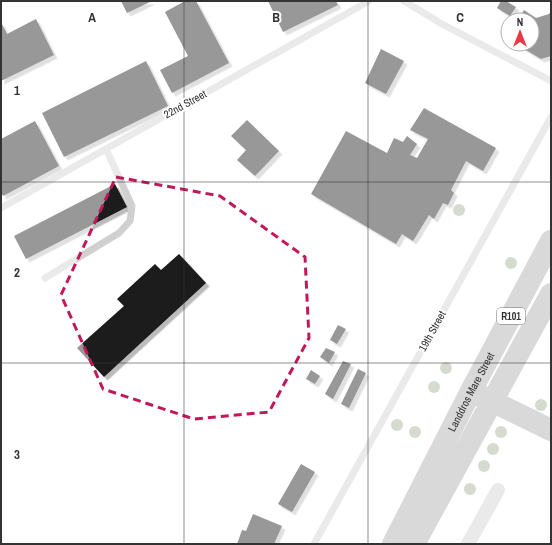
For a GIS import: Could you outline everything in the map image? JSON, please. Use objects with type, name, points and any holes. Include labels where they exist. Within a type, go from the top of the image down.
[{"type":"main road","name":"Landdros Mare Street","points":[[393,544],[471,391],[551,241]]},
{"type":"main road","name":"Landdros Mare Street","points":[[414,544],[551,294]]},
{"type":"main road","points":[[471,391],[551,430]]},
{"type":"street","points":[[468,544],[498,490]]},
{"type":"lane","name":"22nd Street","points":[[1,208],[369,1]]},
{"type":"lane","points":[[404,1],[442,24],[551,81]]},
{"type":"lane","name":"19th Street","points":[[314,544],[551,117]]},
{"type":"lane","points":[[45,278],[119,233],[130,221],[132,206],[106,149]]},
{"type":"highlighted area","points":[[116,177],[220,196],[305,257],[309,338],[269,412],[194,419],[103,389],[61,295]]},
{"type":"building","points":[[121,1],[152,1],[127,13]]},
{"type":"building","points":[[185,1],[196,1],[229,63],[172,93],[160,70],[188,56],[165,12]]},
{"type":"building","points":[[268,1],[336,1],[338,5],[283,32]]},
{"type":"building","points":[[501,1],[506,1],[516,7],[513,12],[504,12],[497,8]]},
{"type":"building","points":[[551,11],[551,56],[541,59],[529,52],[540,52],[540,17],[549,14]]},
{"type":"building","points":[[36,19],[54,55],[1,81],[1,22],[7,34]]},
{"type":"building","points":[[381,49],[404,61],[386,94],[365,83]]},
{"type":"building","points":[[146,61],[168,106],[64,157],[42,113]]},
{"type":"building","points":[[424,108],[496,148],[483,171],[466,161],[451,190],[454,193],[448,205],[443,203],[434,219],[429,215],[413,241],[402,234],[396,244],[311,194],[346,131],[387,153],[394,138],[403,142],[407,136],[417,144],[410,155],[417,158],[428,139],[410,130]]},
{"type":"building","points":[[247,120],[279,151],[255,176],[237,160],[246,150],[231,136]]},
{"type":"building","points":[[35,121],[59,166],[3,196],[1,192],[1,139]]},
{"type":"building","points":[[115,184],[127,207],[26,259],[14,236]]},
{"type":"building","points":[[179,254],[206,283],[104,377],[77,348],[124,306],[117,299],[155,264],[161,270]]},
{"type":"building","points":[[338,325],[346,329],[337,344],[330,340]]},
{"type":"building","points":[[326,348],[335,352],[329,363],[320,357]]},
{"type":"building","points":[[343,361],[351,364],[333,399],[325,394]]},
{"type":"building","points":[[358,369],[366,373],[349,408],[341,404]]},
{"type":"building","points":[[311,370],[320,376],[315,384],[306,379]]},
{"type":"building","points":[[301,464],[315,472],[292,512],[278,504]]},
{"type":"building","points":[[253,514],[282,526],[274,544],[237,544],[242,530],[246,531]]}]
